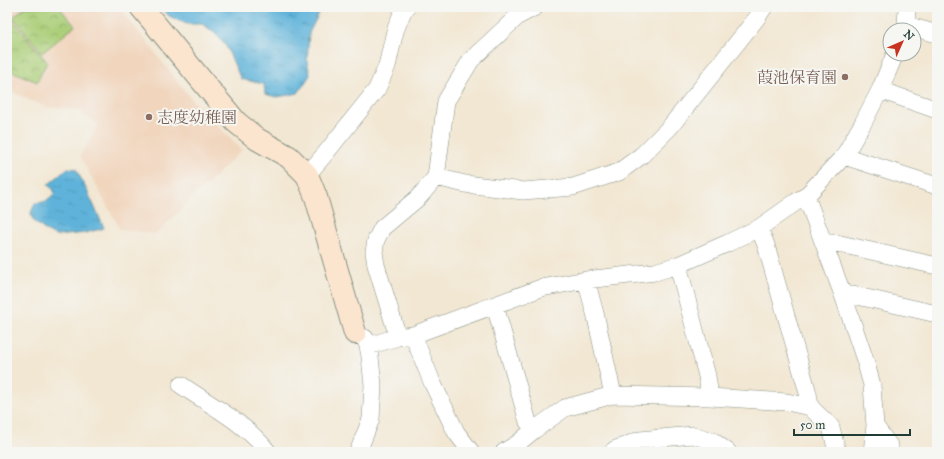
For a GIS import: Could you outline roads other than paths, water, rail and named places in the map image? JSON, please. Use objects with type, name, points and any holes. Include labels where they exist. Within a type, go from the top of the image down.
[{"type":"street","points":[[141,7],[236,122],[257,139],[289,157],[307,175],[316,197],[361,339],[373,384],[370,419],[364,449]]},
{"type":"street","points":[[307,175],[377,89],[387,66],[395,31],[403,11],[407,7]]},
{"type":"street","points":[[471,452],[456,432],[432,382],[406,336],[376,265],[374,252],[376,240],[382,228],[419,197],[436,177],[446,101],[471,60],[518,16],[535,7]]},
{"type":"street","points":[[436,177],[465,184],[523,191],[573,187],[619,172],[642,155],[670,127],[764,7]]},
{"type":"street","points":[[906,22],[907,7]]},
{"type":"street","points":[[922,31],[937,34]]},
{"type":"street","points":[[361,339],[406,336],[495,306],[541,288],[586,280],[655,272],[678,265],[759,228],[806,196],[844,156],[864,122],[892,62]]},
{"type":"street","points":[[880,90],[937,110]]},
{"type":"street","points":[[844,156],[937,186]]},
{"type":"street","points":[[806,196],[843,295],[872,385],[875,426],[872,452]]},
{"type":"street","points":[[759,228],[766,245],[808,393],[810,407]]},
{"type":"street","points":[[824,243],[836,243],[937,266]]},
{"type":"street","points":[[678,265],[707,376],[710,397]]},
{"type":"street","points":[[586,280],[595,313],[613,395]]},
{"type":"street","points":[[843,295],[853,295],[937,314]]},
{"type":"street","points":[[495,306],[528,422],[534,430]]},
{"type":"street","points":[[181,385],[236,421],[254,435],[268,452]]},
{"type":"street","points":[[504,452],[565,408],[613,395],[710,397],[788,402],[810,407],[831,427],[837,452]]},
{"type":"street","points":[[875,426],[890,447],[888,452]]},
{"type":"street","points":[[613,451],[640,440],[693,435],[713,441],[728,452]]},
{"type":"water","points":[[161,7],[322,7],[309,33],[307,61],[310,75],[298,93],[277,97],[265,94],[264,84],[241,79],[225,44],[213,31],[202,24],[187,24],[169,16]]},
{"type":"water","points":[[68,168],[76,169],[104,228],[85,233],[56,236],[46,231],[33,220],[31,213],[35,203],[44,202],[51,198],[55,193],[48,185]]},
{"type":"place","name":"葭池保育園","points":[[845,77]]},
{"type":"place","name":"志度幼稚園","points":[[149,117]]}]
